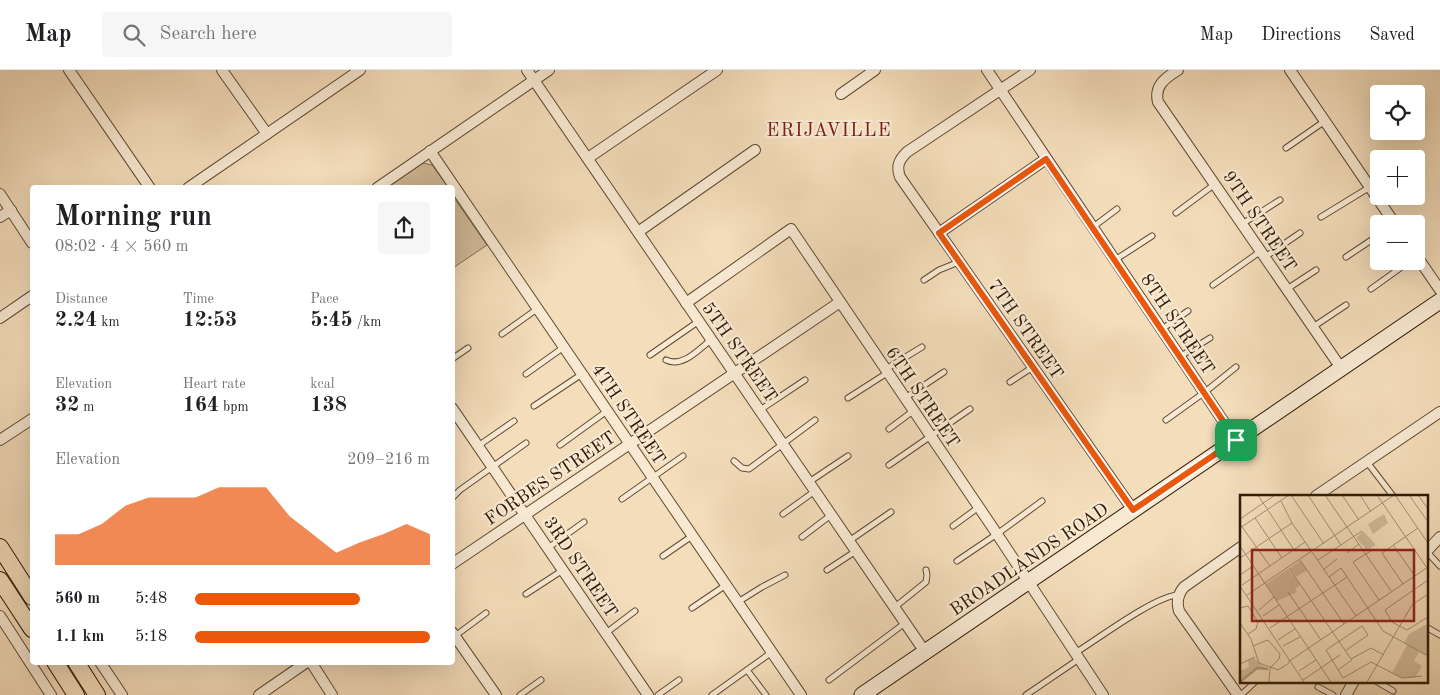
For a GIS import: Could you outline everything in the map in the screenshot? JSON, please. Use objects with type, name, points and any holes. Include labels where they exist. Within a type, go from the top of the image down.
[{"type":"main road","name":"BROADLANDS ROAD","points":[[862,695],[1440,301]]},
{"type":"main road","points":[[0,547],[30,594]]},
{"type":"main road","points":[[0,580],[30,626]]},
{"type":"main road","points":[[57,665],[76,695]]},
{"type":"main road","points":[[78,665],[97,695]]},
{"type":"street","points":[[69,70],[148,185]]},
{"type":"street","points":[[222,70],[267,134]]},
{"type":"street","points":[[192,185],[360,70]]},
{"type":"street","name":"5TH STREET","points":[[527,70],[925,652]]},
{"type":"street","points":[[381,185],[549,70]]},
{"type":"street","points":[[588,158],[717,70]]},
{"type":"street","points":[[840,94],[875,70]]},
{"type":"street","name":"8TH STREET","points":[[987,70],[1236,440]]},
{"type":"street","points":[[1000,89],[1030,70]]},
{"type":"street","name":"9TH STREET","points":[[1178,70],[1162,81],[1157,91],[1158,102],[1341,368]]},
{"type":"street","points":[[1290,70],[1370,187]]},
{"type":"street","name":"7TH STREET","points":[[1000,89],[900,158],[898,164],[900,177],[1133,510]]},
{"type":"street","points":[[638,232],[755,150]]},
{"type":"street","name":"4TH STREET","points":[[430,151],[453,185]]},
{"type":"street","points":[[939,233],[1046,159]]},
{"type":"street","name":"4TH STREET","points":[[455,188],[801,695]]},
{"type":"street","points":[[0,194],[30,240]]},
{"type":"street","points":[[0,217],[11,210]]},
{"type":"street","name":"6TH STREET","points":[[686,303],[791,230],[979,507],[1103,695]]},
{"type":"street","points":[[1424,270],[1440,290]]},
{"type":"street","points":[[0,318],[30,297]]},
{"type":"street","name":"FORBES STREET","points":[[455,562],[840,302]]},
{"type":"street","name":"3RD STREET","points":[[455,412],[648,695]]},
{"type":"street","points":[[1318,495],[1440,412]]},
{"type":"street","points":[[0,440],[30,420]]},
{"type":"street","points":[[1428,550],[1440,537]]},
{"type":"street","points":[[1239,695],[1179,611],[1178,603],[1179,595],[1184,586],[1240,548]]},
{"type":"street","points":[[0,616],[30,662]]},
{"type":"street","points":[[455,635],[496,695]]},
{"type":"street","points":[[32,665],[51,695]]},
{"type":"street","points":[[102,665],[122,695]]},
{"type":"street","points":[[259,695],[304,665]]},
{"type":"street","points":[[311,665],[332,695]]},
{"type":"street","points":[[1346,695],[1353,682]]},
{"type":"lane","points":[[1286,148],[1325,121]]},
{"type":"lane","points":[[1176,213],[1215,184]]},
{"type":"lane","points":[[1321,218],[1370,187]]},
{"type":"lane","points":[[1242,224],[1280,200]]},
{"type":"lane","points":[[1092,227],[1117,209]]},
{"type":"lane","points":[[1213,285],[1300,233]]},
{"type":"lane","points":[[1115,260],[1152,236]]},
{"type":"lane","points":[[1346,257],[1370,241]]},
{"type":"lane","points":[[924,280],[939,270],[959,262]]},
{"type":"lane","points":[[1287,289],[1316,270]]},
{"type":"lane","points":[[1371,289],[1398,270]]},
{"type":"lane","points":[[1313,327],[1346,304]]},
{"type":"lane","points":[[502,334],[537,309]]},
{"type":"lane","points":[[1162,329],[1188,311]]},
{"type":"lane","points":[[650,355],[699,321]]},
{"type":"lane","points":[[1181,356],[1210,338]]},
{"type":"lane","points":[[666,360],[681,362],[712,339]]},
{"type":"lane","points":[[526,374],[564,347]]},
{"type":"lane","points":[[848,398],[922,347]]},
{"type":"lane","points":[[455,357],[468,348]]},
{"type":"lane","points":[[1010,382],[1033,367]]},
{"type":"lane","points":[[1166,420],[1236,367]]},
{"type":"lane","points":[[905,399],[944,372]]},
{"type":"lane","points":[[534,406],[582,374]]},
{"type":"lane","points":[[760,410],[805,380]]},
{"type":"lane","points":[[889,465],[970,409]]},
{"type":"lane","points":[[560,445],[607,411]]},
{"type":"lane","points":[[889,429],[913,411]]},
{"type":"lane","points":[[734,461],[742,468],[749,469],[815,420]]},
{"type":"lane","points":[[478,446],[514,421]]},
{"type":"lane","points":[[455,495],[526,443]]},
{"type":"lane","points":[[622,499],[683,456]]},
{"type":"lane","points":[[809,482],[848,456]]},
{"type":"lane","points":[[1367,462],[1392,495]]},
{"type":"lane","points":[[783,514],[816,491]]},
{"type":"lane","points":[[957,561],[1042,501]]},
{"type":"lane","points":[[952,526],[979,507]]},
{"type":"lane","points":[[849,540],[891,512]]},
{"type":"lane","points":[[802,537],[832,515]]},
{"type":"lane","points":[[548,548],[584,522]]},
{"type":"lane","points":[[664,556],[692,536]]},
{"type":"lane","points":[[828,570],[856,551]]},
{"type":"lane","points":[[1428,554],[1440,566]]},
{"type":"lane","points":[[526,594],[563,570]]},
{"type":"lane","points":[[894,608],[926,582],[928,576],[926,570]]},
{"type":"lane","points":[[738,602],[762,586],[785,575]]},
{"type":"lane","points":[[692,608],[726,585]]},
{"type":"lane","points":[[1026,695],[1077,656],[1156,602],[1170,596],[1179,595]]},
{"type":"lane","points":[[606,633],[636,611]]},
{"type":"lane","points":[[455,633],[486,613]]},
{"type":"lane","points":[[829,680],[905,623]]},
{"type":"lane","points":[[1428,628],[1440,635]]},
{"type":"lane","points":[[712,695],[772,652]]},
{"type":"lane","points":[[747,670],[766,695]]},
{"type":"lane","points":[[520,695],[541,680]]},
{"type":"lane","points":[[658,695],[680,680]]},
{"type":"lane","points":[[1239,695],[1255,682]]},
{"type":"lane","points":[[1378,682],[1393,691]]},
{"type":"lane","points":[[1318,687],[1333,695]]},
{"type":"shaded area","points":[[423,163],[432,165],[447,185],[391,185]]},
{"type":"shaded area","points":[[455,199],[487,245],[455,267]]},
{"type":"district","name":"ERIJAVILLE","points":[[829,129]]},
{"type":"route","points":[[1046,159],[1236,440],[1133,510],[939,233],[1046,159]]}]
